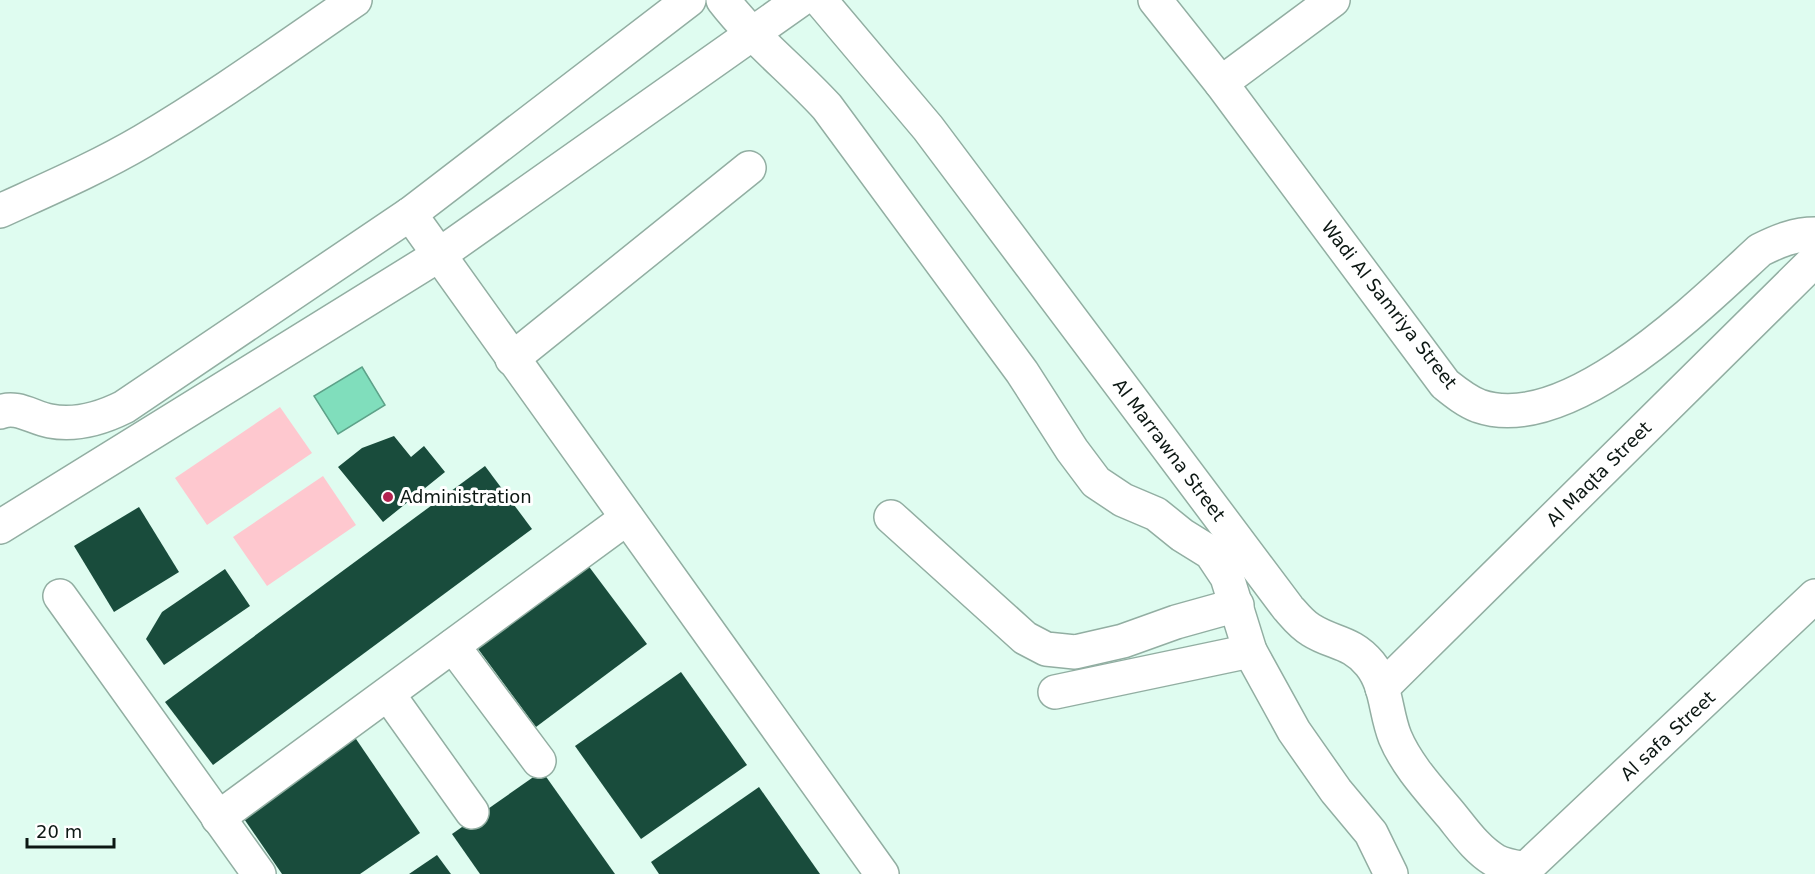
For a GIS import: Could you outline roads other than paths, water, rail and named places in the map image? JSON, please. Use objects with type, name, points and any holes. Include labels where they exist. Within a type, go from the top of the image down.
[{"type":"street","points":[[0,211],[142,142],[355,0]]},
{"type":"street","points":[[5,403],[49,421],[68,423],[106,416],[124,407],[410,214],[689,0]]},
{"type":"street","name":"Al Marrawna Street","points":[[723,0],[737,18],[827,107],[1022,372],[1072,450],[1096,482],[1123,500],[1156,514],[1182,535],[1211,553],[1227,577],[1250,651],[1294,731],[1336,791],[1371,833],[1391,874]]},
{"type":"street","points":[[0,527],[439,255],[800,0]]},
{"type":"street","name":"Al Marrawna Street","points":[[820,0],[928,128],[1288,608],[1310,630],[1347,645],[1361,654],[1379,676],[1390,721],[1403,753],[1431,791],[1473,842],[1485,853],[1497,861],[1524,872]]},
{"type":"street","name":"Wadi Al Samriya Street","points":[[1155,0],[1221,83],[1444,384],[1479,406],[1499,410],[1521,410],[1563,399],[1618,368],[1675,327],[1761,250],[1791,237],[1815,234]]},
{"type":"street","points":[[1221,83],[1333,0]]},
{"type":"street","points":[[512,359],[749,168]]},
{"type":"street","points":[[410,214],[882,874]]},
{"type":"street","name":"Al Maqta Street","points":[[1382,688],[1815,261]]},
{"type":"street","points":[[891,518],[1025,638],[1046,649],[1075,652],[1104,646],[1237,605]]},
{"type":"street","points":[[218,818],[627,519]]},
{"type":"street","points":[[60,596],[259,874]]},
{"type":"street","name":"Al safa Street","points":[[1524,872],[1815,596]]},
{"type":"street","points":[[453,646],[539,760]]},
{"type":"street","points":[[1055,692],[1250,651]]},
{"type":"street","points":[[388,694],[472,812]]},
{"type":"place","name":"Administration","points":[[388,497]]}]
